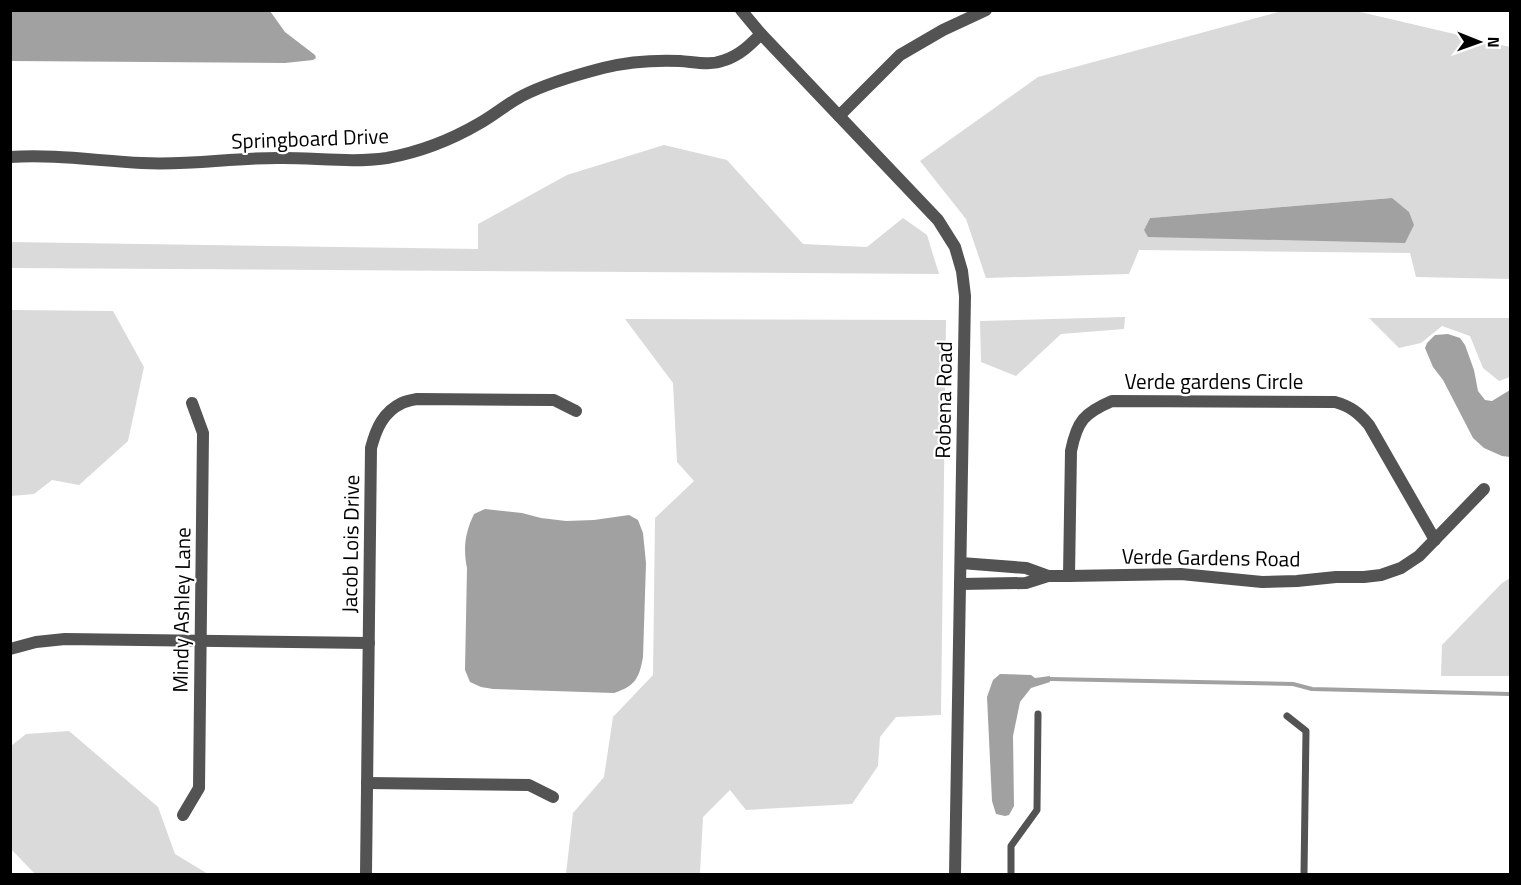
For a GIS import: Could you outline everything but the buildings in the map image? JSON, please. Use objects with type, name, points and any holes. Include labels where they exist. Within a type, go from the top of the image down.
[{"type":"street","name":"Robena Road","points":[[741,10],[761,34],[938,220],[955,247],[962,271],[965,296],[955,874]]},
{"type":"street","points":[[839,116],[900,55],[942,30],[986,10]]},
{"type":"street","name":"Springboard Drive","points":[[10,157],[61,157],[188,164],[273,158],[361,160],[388,158],[418,151],[445,141],[523,96],[568,77],[612,66],[650,62],[679,61],[705,64],[723,61],[742,52],[761,34]]},
{"type":"street","name":"Jacob Lois Drive","points":[[366,874],[371,448],[376,429],[387,414],[402,403],[417,399],[554,400],[576,411]]},
{"type":"street","name":"Verde gardens Circle","points":[[1069,576],[1071,451],[1075,432],[1084,418],[1096,408],[1112,401],[1335,402],[1348,405],[1369,424],[1435,540]]},
{"type":"street","name":"Mindy Ashley Lane","points":[[183,815],[199,788],[203,433],[192,403]]},
{"type":"street","name":"Verde Gardens Road","points":[[960,584],[1026,583],[1048,576],[1181,574],[1262,582],[1381,575],[1401,568],[1419,556],[1484,489]]},
{"type":"street","name":"Verde Gardens Road","points":[[961,563],[1026,568],[1048,576]]},
{"type":"street","points":[[10,649],[36,642],[64,639],[369,643]]},
{"type":"street","points":[[367,783],[529,785],[554,796]]},
{"type":"lane","points":[[1011,874],[1011,846],[1037,810],[1038,714]]},
{"type":"lane","points":[[1287,717],[1306,731],[1304,874]]},
{"type":"shaded area","points":[[11,10],[270,11],[285,32],[316,58],[285,63],[11,61]]},
{"type":"shaded area","points":[[1282,11],[1356,11],[1510,47],[1510,279],[1416,277],[1410,253],[1139,250],[1129,274],[986,278],[966,219],[920,161],[1038,77]],"holes":[[[1392,198],[1144,230],[1150,218]]]},
{"type":"shaded area","points":[[664,145],[727,160],[803,244],[867,247],[903,218],[927,235],[939,274],[11,268],[11,242],[478,249],[478,224],[567,175]]},
{"type":"shaded area","points":[[1392,198],[1409,212],[1414,225],[1405,243],[1148,237],[1144,230],[1150,218]]},
{"type":"shaded area","points":[[11,310],[113,311],[144,367],[128,441],[79,485],[52,480],[34,494],[11,496]]},
{"type":"shaded area","points":[[1125,317],[1124,329],[1061,334],[1016,376],[981,362],[980,321]]},
{"type":"shaded area","points":[[1369,318],[1510,318],[1510,377],[1499,381],[1483,368],[1470,336],[1442,326],[1421,343],[1399,348]]},
{"type":"shaded area","points":[[625,319],[946,320],[941,715],[896,717],[880,737],[878,766],[852,804],[746,810],[730,790],[703,817],[700,873],[725,874],[566,874],[573,813],[604,777],[613,717],[653,675],[655,518],[694,481],[677,462],[673,383]]},
{"type":"shaded area","points":[[1448,334],[1460,338],[1465,345],[1474,370],[1478,391],[1485,400],[1492,401],[1510,390],[1510,457],[1484,448],[1473,438],[1443,380],[1433,367],[1425,348],[1427,343],[1435,335]]},
{"type":"shaded area","points":[[485,509],[566,521],[629,515],[638,520],[643,533],[646,563],[643,657],[638,676],[627,688],[614,693],[493,689],[470,682],[465,670],[466,541],[474,514]]},
{"type":"shaded area","points":[[1510,578],[1510,676],[1441,676],[1442,645],[1502,583]]},
{"type":"shaded area","points":[[1000,674],[1031,675],[1035,678],[1050,676],[1050,682],[1031,688],[1020,702],[1013,736],[1014,806],[1009,815],[1005,816],[996,814],[992,801],[987,697],[993,680]]},
{"type":"shaded area","points":[[69,731],[158,807],[175,854],[208,874],[35,874],[11,849],[11,746],[26,734]]},
{"type":"waterway","points":[[1050,679],[1293,684],[1312,689],[1510,694]]}]
